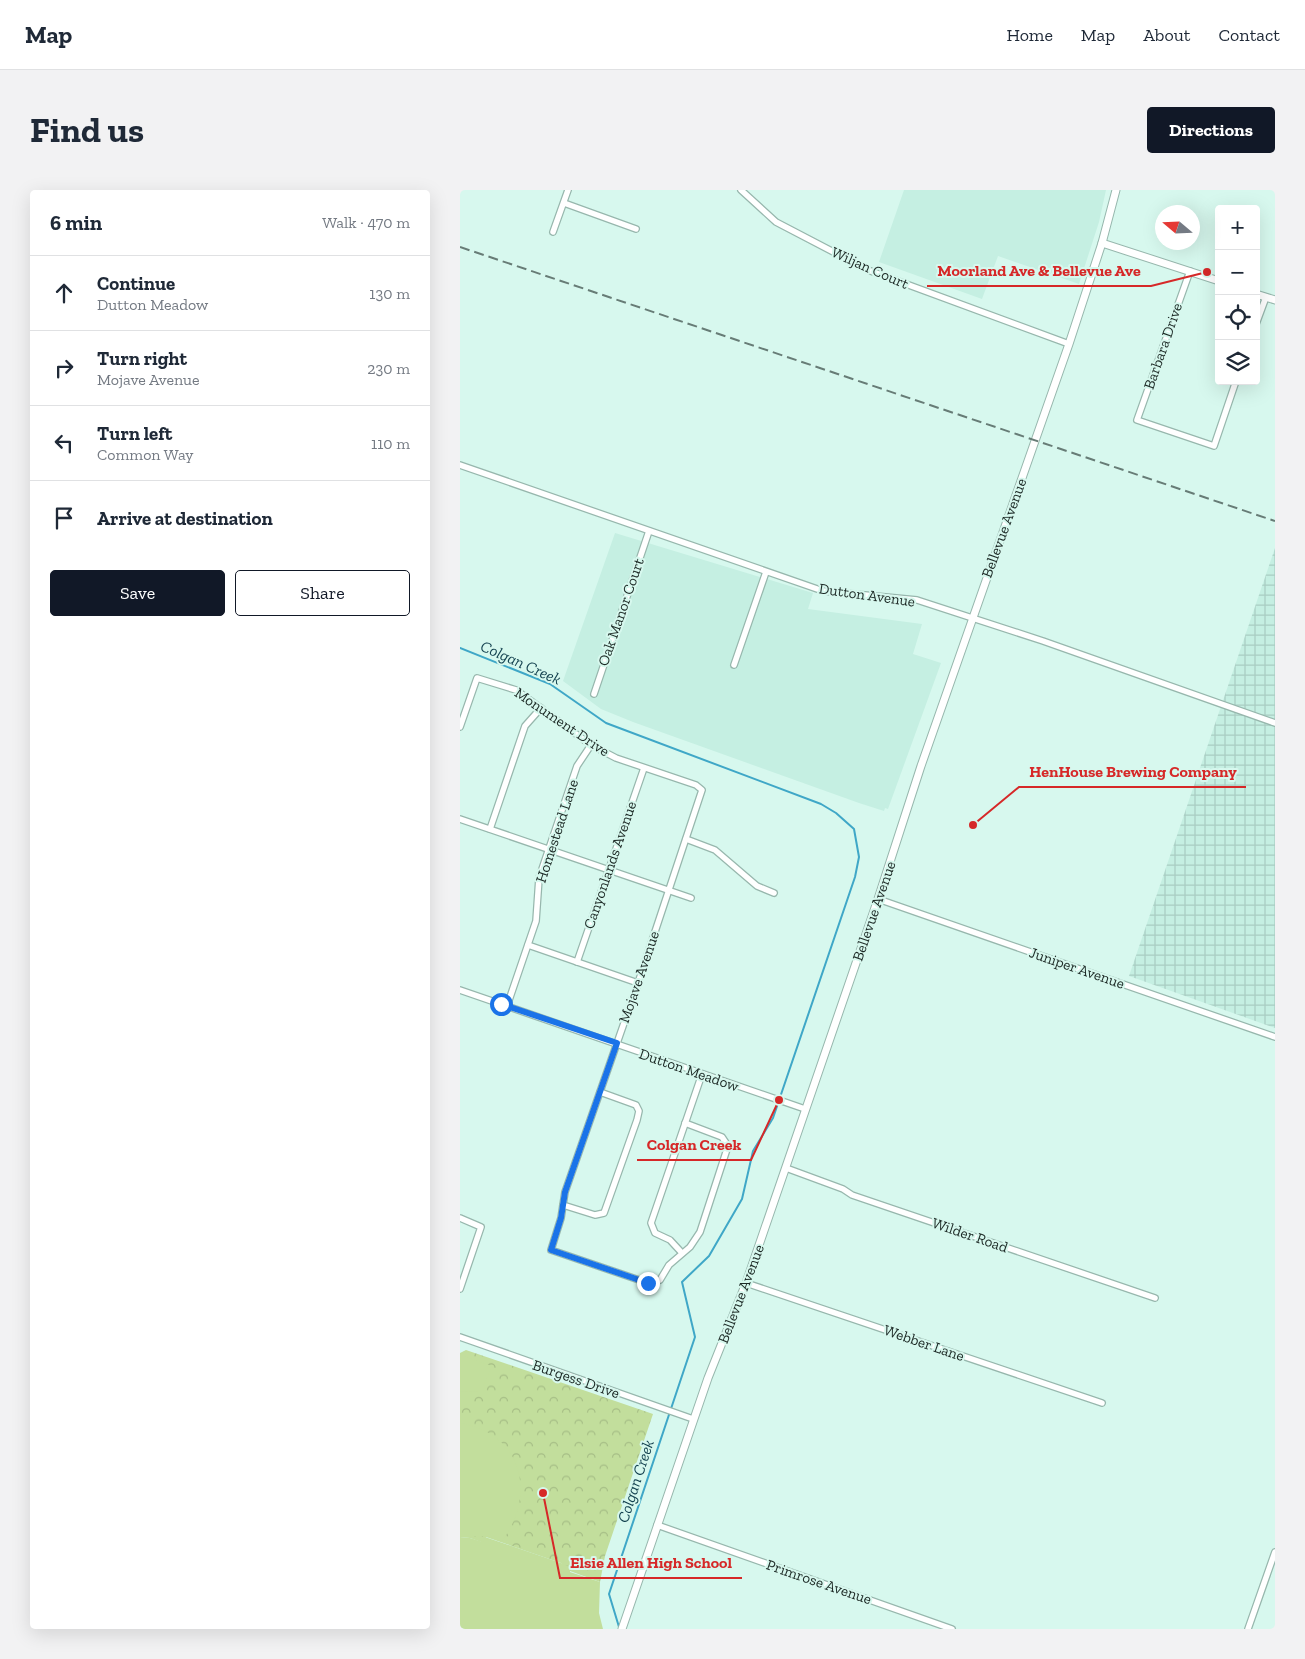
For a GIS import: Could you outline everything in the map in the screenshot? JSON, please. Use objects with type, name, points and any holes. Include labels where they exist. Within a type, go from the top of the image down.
[{"type":"street","points":[[553,232],[568,190]]},
{"type":"street","name":"Wiljan Court","points":[[741,190],[776,222],[868,270],[1069,344]]},
{"type":"street","name":"Bellevue Avenue","points":[[622,1629],[694,1419],[746,1283],[973,617],[1069,344],[1102,243],[1116,190]]},
{"type":"street","points":[[564,203],[636,228]]},
{"type":"street","points":[[1102,243],[1215,280]]},
{"type":"street","name":"Barbara Drive","points":[[1190,271],[1137,420],[1214,446],[1235,385]]},
{"type":"street","points":[[1259,295],[1275,300]]},
{"type":"street","points":[[1260,313],[1266,297]]},
{"type":"street","name":"Dutton Avenue","points":[[460,465],[823,591],[916,600],[973,617],[1275,723]]},
{"type":"street","name":"Oak Manor Court","points":[[594,694],[649,531]]},
{"type":"street","points":[[734,665],[766,572]]},
{"type":"street","name":"Monument Drive","points":[[460,727],[477,678],[516,690],[591,745],[616,758],[696,784],[702,790]]},
{"type":"street","points":[[490,829],[525,726],[541,708]]},
{"type":"street","name":"Homestead Lane","points":[[507,1006],[536,921],[539,878],[578,766],[591,745]]},
{"type":"street","name":"Canyonlands Avenue","points":[[577,962],[644,768]]},
{"type":"street","name":"Mojave Avenue","points":[[682,1253],[670,1265],[660,1280],[652,1283],[551,1250],[565,1192],[638,983],[702,790]]},
{"type":"street","points":[[460,819],[692,898]]},
{"type":"street","points":[[686,839],[715,850],[758,886],[774,893]]},
{"type":"street","name":"Juniper Avenue","points":[[878,899],[1275,1037]]},
{"type":"street","points":[[528,945],[638,983]]},
{"type":"street","name":"Dutton Meadow","points":[[460,990],[805,1109]]},
{"type":"street","points":[[685,1124],[722,1137],[728,1146],[700,1232],[690,1247],[682,1253],[670,1240],[654,1233],[651,1223],[702,1074]]},
{"type":"street","points":[[563,1205],[595,1215],[604,1213],[637,1120],[639,1111],[636,1105],[600,1092]]},
{"type":"street","name":"Wilder Road","points":[[786,1168],[842,1189],[852,1195],[1155,1298]]},
{"type":"street","points":[[460,1218],[482,1227],[460,1289]]},
{"type":"street","name":"Webber Lane","points":[[746,1283],[1102,1403]]},
{"type":"street","name":"Burgess Drive","points":[[460,1337],[694,1419]]},
{"type":"street","name":"Primrose Avenue","points":[[657,1525],[952,1629]]},
{"type":"street","points":[[1248,1629],[1275,1552]]},
{"type":"shaded area","points":[[904,190],[1106,190],[1099,222],[1079,284],[998,256],[982,299],[879,262]]},
{"type":"shaded area","points":[[615,533],[813,593],[808,609],[922,624],[913,654],[941,663],[888,809],[885,808],[884,811],[859,803],[633,722],[601,709],[563,681]]},
{"type":"shaded area","points":[[1275,548],[1275,1028],[1129,976]]},
{"type":"green space","points":[[466,1350],[653,1414],[605,1556],[600,1582],[570,1571],[561,1563],[486,1537],[484,1543],[460,1537],[460,1353]]},
{"type":"green space","points":[[463,1356],[492,1366],[484,1384],[477,1392],[460,1391],[460,1358]]},
{"type":"green space","points":[[460,1423],[481,1429],[498,1439],[510,1452],[517,1468],[520,1486],[519,1504],[513,1523],[502,1541],[486,1536],[460,1536]]},
{"type":"green space","points":[[460,1537],[483,1542],[485,1537],[561,1563],[570,1567],[570,1572],[600,1582],[599,1613],[603,1629],[460,1629]]},
{"type":"waterway","name":"Colgan Creek","points":[[460,648],[550,684],[606,723],[821,804],[836,813],[854,829],[859,857],[855,877],[773,1118],[753,1151],[742,1199],[709,1256],[682,1282],[695,1337],[609,1594],[619,1627]]},
{"type":"railway","points":[[460,247],[1275,521]]},
{"type":"place","name":"Moorland Ave & Bellevue Ave","points":[[1207,272]]},
{"type":"place","name":"HenHouse Brewing Company","points":[[973,825]]},
{"type":"place","name":"Colgan Creek","points":[[779,1100]]},
{"type":"place","name":"Elsie Allen High School","points":[[543,1493]]},
{"type":"route","points":[[501,1004],[617,1043],[565,1192],[561,1218],[551,1250],[648,1283]]}]
